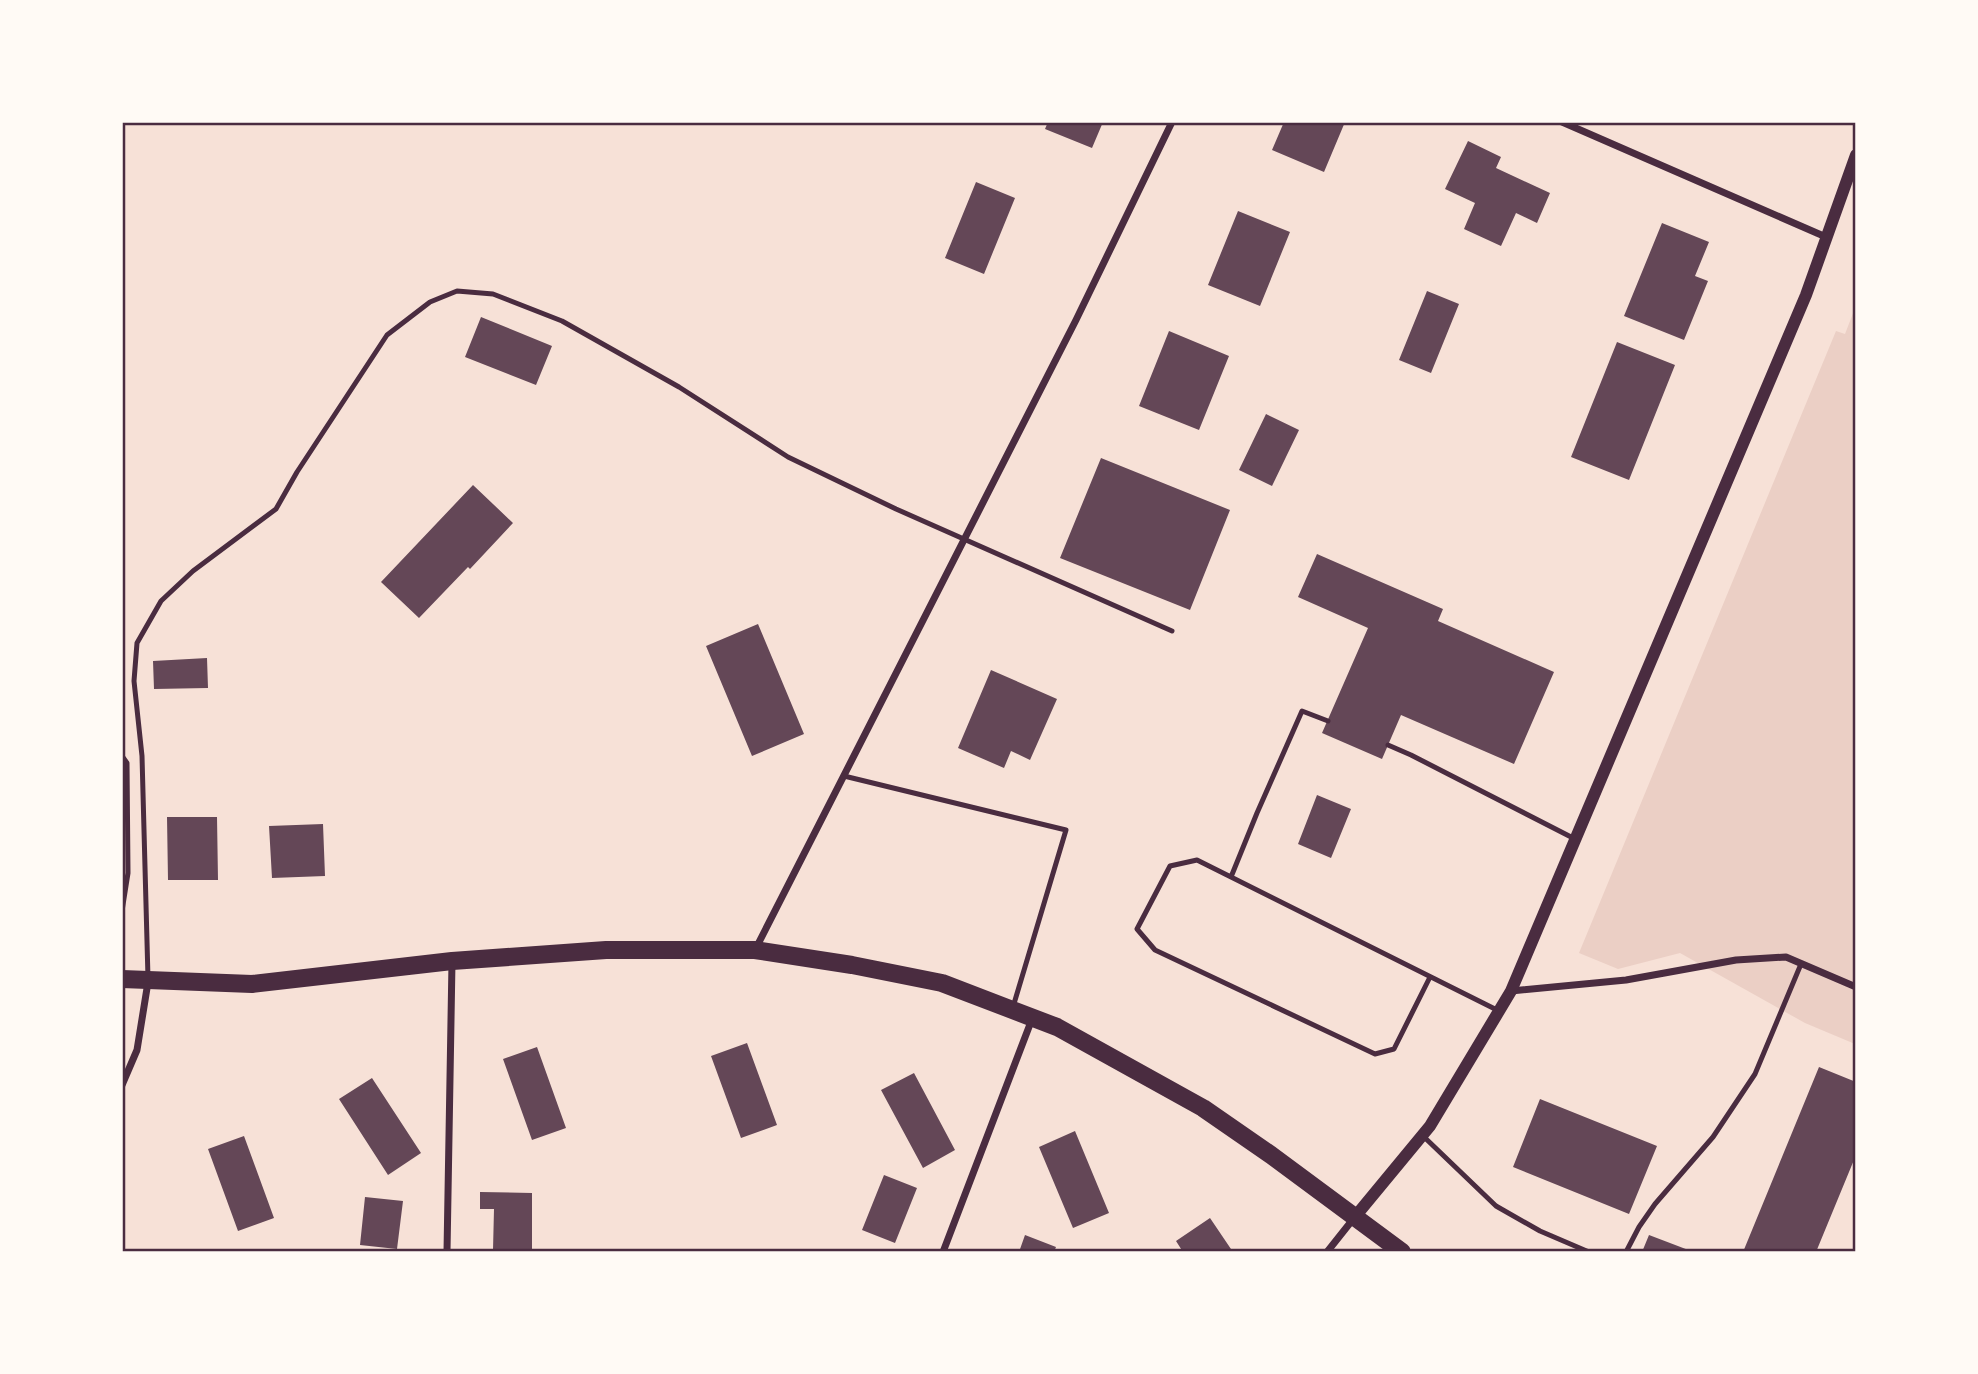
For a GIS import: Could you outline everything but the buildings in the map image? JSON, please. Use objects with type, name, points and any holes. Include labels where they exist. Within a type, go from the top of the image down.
[{"type":"main road","points":[[122,979],[252,984],[452,961],[614,950],[755,950],[942,983],[1058,1027],[1203,1108],[1402,1251]]},
{"type":"street","points":[[755,950],[1076,320],[1172,122]]},
{"type":"street","points":[[1562,122],[1826,237]]},
{"type":"street","points":[[1327,1251],[1430,1126],[1511,991],[1806,295],[1856,155]]},
{"type":"street","points":[[1511,991],[1626,980],[1736,960],[1786,957],[1856,987]]},
{"type":"street","points":[[447,1251],[452,961]]},
{"type":"street","points":[[122,1085],[137,1051],[148,981]]},
{"type":"street","points":[[943,1251],[1032,1018]]},
{"type":"lane","points":[[148,981],[142,756],[134,681],[137,643],[161,601],[193,571],[275,509],[387,335],[430,302],[457,291],[493,294],[562,321],[679,387],[788,457],[896,509],[1172,631]]},
{"type":"lane","points":[[1231,877],[1302,711],[1328,721]]},
{"type":"lane","points":[[1388,745],[1575,839]]},
{"type":"lane","points":[[122,756],[127,763],[128,859],[122,911]]},
{"type":"lane","points":[[844,776],[1066,830],[1013,1010]]},
{"type":"lane","points":[[1430,977],[1394,1049],[1375,1054],[1155,950],[1137,929],[1170,866],[1197,860],[1499,1011]]},
{"type":"lane","points":[[1626,1251],[1655,1204],[1713,1137],[1755,1074],[1801,964]]},
{"type":"lane","points":[[1422,1135],[1496,1206],[1540,1231],[1589,1251]]},
{"type":"shaded area","points":[[1855,308],[1855,1044],[1805,1023],[1680,953],[1618,969],[1579,953],[1836,331],[1845,334]]}]
